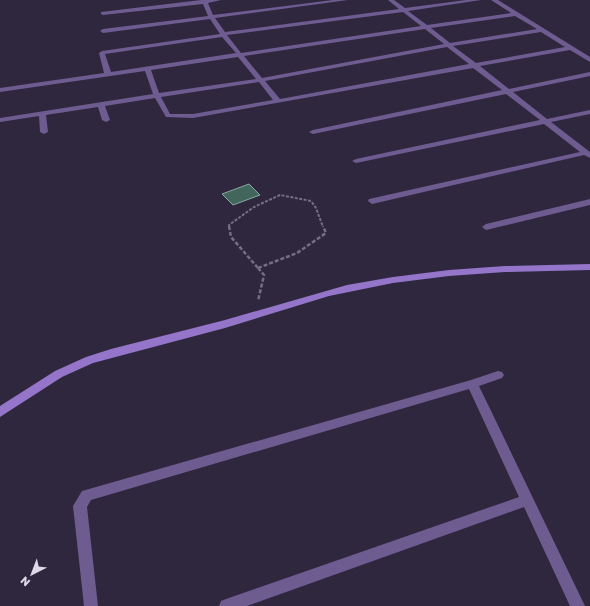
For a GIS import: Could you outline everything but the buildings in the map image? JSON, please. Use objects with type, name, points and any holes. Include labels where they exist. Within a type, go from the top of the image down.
[{"type":"main road","points":[[0,412],[53,377],[85,361],[111,352],[166,340],[254,316],[312,297],[365,285],[416,276],[506,269],[590,267]]},
{"type":"street","points":[[103,13],[218,0]]},
{"type":"street","points":[[103,31],[345,0]]},
{"type":"street","points":[[391,0],[589,155]]},
{"type":"street","points":[[108,74],[102,53],[223,34],[478,0]]},
{"type":"street","points":[[494,0],[590,60]]},
{"type":"street","points":[[205,1],[212,17],[223,34],[278,101]]},
{"type":"street","points":[[0,90],[516,14]]},
{"type":"street","points":[[0,120],[260,80],[449,45],[542,30]]},
{"type":"street","points":[[147,68],[157,96],[168,116],[193,116],[571,48]]},
{"type":"street","points":[[314,132],[590,74]]},
{"type":"street","points":[[101,104],[106,120]]},
{"type":"street","points":[[356,161],[590,112]]},
{"type":"street","points":[[42,113],[44,132]]},
{"type":"street","points":[[372,201],[589,155]]},
{"type":"street","points":[[486,227],[590,202]]},
{"type":"street","points":[[91,606],[80,506],[87,495],[472,384],[498,375]]},
{"type":"street","points":[[472,384],[578,606]]},
{"type":"street","points":[[226,606],[528,500]]},
{"type":"path","points":[[254,316],[264,275],[257,268],[231,237],[229,225],[254,207],[280,195],[311,201],[316,208],[326,233],[297,253],[257,268]]}]
